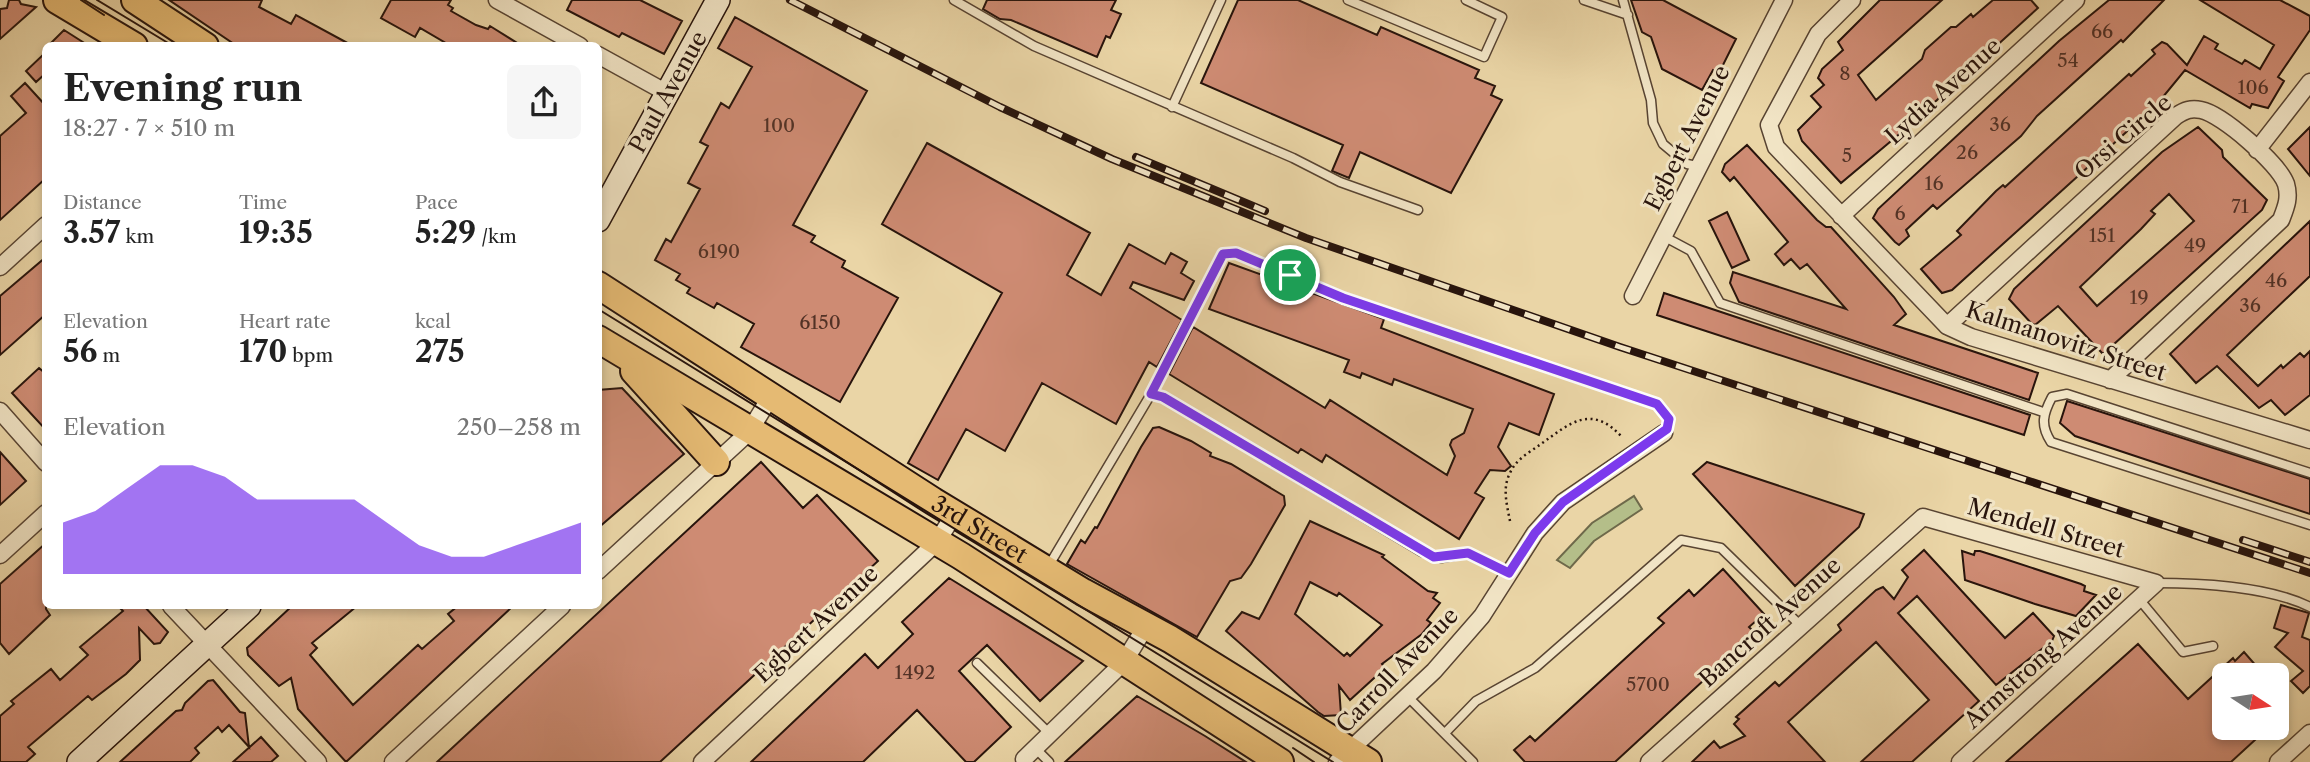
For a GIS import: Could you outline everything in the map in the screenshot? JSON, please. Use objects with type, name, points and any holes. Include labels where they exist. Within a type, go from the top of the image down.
[{"type":"main road","points":[[57,0],[127,42]]},
{"type":"main road","name":"Paul Avenue","points":[[602,213],[718,0]]},
{"type":"main road","points":[[152,4],[200,42]]},
{"type":"main road","name":"3rd Street","points":[[602,288],[771,396],[881,462],[955,513],[1046,570],[1146,626],[1352,758]]},
{"type":"main road","points":[[606,344],[716,462]]},
{"type":"main road","name":"3rd Street","points":[[606,344],[749,432],[847,486],[1280,762]]},
{"type":"main road","points":[[79,762],[246,609]]},
{"type":"street","points":[[497,0],[573,42]]},
{"type":"street","name":"Egbert Avenue","points":[[1633,296],[1784,0]]},
{"type":"street","name":"Kalmanovitz Street","points":[[1852,0],[1818,34],[1769,125],[1776,147],[1947,326],[1970,337],[2310,440]]},
{"type":"street","name":"Lydia Avenue","points":[[1841,216],[2076,0]]},
{"type":"street","points":[[602,57],[667,93]]},
{"type":"street","points":[[2257,150],[2310,82]]},
{"type":"street","name":"Orsi Circle","points":[[1947,326],[2186,109],[2204,110],[2229,126],[2257,150],[2285,181],[2289,202],[2281,220],[2110,380]]},
{"type":"street","points":[[0,267],[42,229]]},
{"type":"street","points":[[602,567],[749,432],[771,396]]},
{"type":"street","points":[[0,411],[42,458]]},
{"type":"street","name":"Carroll Avenue","points":[[1352,758],[1482,616],[1535,533],[1563,502],[1664,433]]},
{"type":"street","name":"Egbert Avenue","points":[[702,762],[937,542],[955,513]]},
{"type":"street","points":[[0,555],[42,517]]},
{"type":"street","name":"Mendell Street","points":[[1923,517],[2156,583]]},
{"type":"street","name":"Bancroft Avenue","points":[[1648,762],[1923,517]]},
{"type":"street","name":"Armstrong Avenue","points":[[1961,762],[2156,583]]},
{"type":"street","points":[[174,609],[318,762]]},
{"type":"street","points":[[393,762],[559,609]]},
{"type":"street","points":[[1029,753],[1124,662],[1146,626]]},
{"type":"street","points":[[2278,762],[2310,733]]},
{"type":"lane","points":[[954,0],[1034,46],[1340,182],[1418,210]]},
{"type":"lane","points":[[1172,107],[1222,0]]},
{"type":"lane","points":[[1348,0],[1484,57],[1502,17],[1466,0]]},
{"type":"lane","points":[[1584,0],[1628,15]]},
{"type":"lane","points":[[1623,0],[1651,100],[1653,123],[1663,144],[1687,164],[1698,166]]},
{"type":"lane","points":[[1663,236],[1691,251],[1720,303],[2043,412]]},
{"type":"lane","points":[[1046,570],[1151,394],[1223,254],[1236,253],[1343,298],[1657,404],[1669,419],[1664,433]]},
{"type":"lane","points":[[1151,394],[1163,397],[1422,552],[1441,558],[1468,553],[1509,573]]},
{"type":"lane","points":[[2310,473],[2067,394],[2052,397],[2043,412],[2044,430],[2051,442],[2310,525]]},
{"type":"lane","points":[[1445,733],[1476,701],[1535,668],[1681,540],[1721,548],[1800,625]]},
{"type":"lane","points":[[2156,583],[2189,583],[2292,598],[2310,607]]},
{"type":"lane","points":[[2139,599],[2183,652],[2213,646]]},
{"type":"lane","points":[[977,663],[1050,734]]},
{"type":"lane","points":[[1408,697],[1473,762]]},
{"type":"lane","points":[[1029,753],[1049,762]]},
{"type":"path","points":[[1510,521],[1506,485],[1508,475],[1520,459],[1576,420],[1601,420],[1620,436]]},
{"type":"green space","points":[[1634,496],[1642,509],[1594,541],[1570,568],[1557,560],[1592,523]]},
{"type":"building","points":[[9,0],[19,0],[21,4],[36,7],[0,39],[0,9],[7,8]]},
{"type":"building","points":[[169,0],[262,0],[259,7],[291,24],[296,15],[346,42],[231,42]]},
{"type":"building","points":[[391,0],[451,0],[448,5],[453,8],[451,11],[476,25],[488,29],[490,26],[516,42],[444,42],[420,28],[415,37],[381,18]]},
{"type":"building","points":[[572,0],[640,0],[682,21],[664,54],[622,33],[619,37],[567,10]]},
{"type":"building","points":[[987,0],[1116,0],[1111,10],[1121,14],[1110,38],[1106,36],[1097,57],[1011,20],[1000,19],[983,9]]},
{"type":"building","points":[[1238,0],[1298,0],[1377,35],[1381,27],[1479,70],[1475,78],[1495,86],[1491,95],[1502,100],[1451,193],[1360,152],[1349,178],[1332,171],[1343,145],[1201,83]]},
{"type":"building","points":[[1631,0],[1663,0],[1736,39],[1719,73],[1713,70],[1702,90],[1662,69],[1651,37],[1642,32]]},
{"type":"building","points":[[1880,0],[1942,0],[1858,75],[1876,100],[1922,59],[1925,50],[1951,27],[1956,27],[1971,14],[1973,17],[1993,0],[2031,0],[2038,8],[1903,131],[1841,183],[1802,141],[1798,130],[1821,107],[1811,96],[1824,85],[1818,78],[1822,69],[1843,50],[1838,42]]},
{"type":"building","points":[[2109,0],[2164,0],[2123,42],[2121,40],[2037,116],[2021,136],[1937,209],[1933,205],[1906,230],[1909,236],[1899,245],[1895,242],[1873,218],[1878,209],[2059,41]]},
{"type":"building","points":[[2200,0],[2280,0],[2310,16],[2310,30],[2278,77],[2284,81],[2268,108],[2252,104],[2250,108],[2185,70],[2158,103],[1952,290],[1942,293],[1921,269],[1961,235],[1957,231],[1996,191],[2003,185],[2005,187],[2129,74],[2131,76],[2155,54],[2152,50],[2162,42],[2187,65],[2204,36],[2218,44],[2215,49],[2242,64],[2245,60],[2260,69],[2274,45]]},
{"type":"building","points":[[735,17],[867,91],[793,225],[815,236],[811,242],[845,261],[842,267],[898,298],[840,402],[741,347],[754,324],[717,303],[714,308],[687,293],[690,288],[676,280],[680,274],[655,260],[666,239],[671,242],[700,189],[688,183],[708,146],[700,142],[721,103],[729,108],[752,67],[718,48]]},
{"type":"building","points":[[64,30],[83,42],[52,42]]},
{"type":"building","points":[[42,56],[42,77],[36,82],[26,71]]},
{"type":"building","points":[[25,83],[42,102],[42,182],[0,220],[0,136],[26,113],[11,96]]},
{"type":"building","points":[[2198,127],[2222,150],[2223,157],[2267,200],[2262,210],[2103,354],[2058,306],[2035,325],[2031,323],[2009,299],[2014,289],[2162,152]],"holes":[[[2169,194],[2194,221],[2097,306],[2080,287],[2141,229],[2155,214],[2151,211]]]},
{"type":"building","points":[[2310,127],[2310,176],[2288,149]]},
{"type":"building","points":[[927,143],[1090,233],[1067,275],[1101,295],[1129,244],[1165,264],[1171,253],[1187,262],[1181,273],[1194,281],[1184,300],[1133,282],[1130,288],[1182,320],[1157,367],[1149,362],[1116,424],[1042,383],[1005,451],[966,429],[938,480],[908,463],[1002,293],[882,224]]},
{"type":"building","points":[[1747,145],[1817,220],[1826,227],[1831,227],[1894,297],[1906,314],[1894,325],[2038,373],[2029,400],[1739,302],[1730,283],[1733,272],[1846,309],[1807,264],[1800,269],[1791,259],[1784,265],[1775,254],[1788,242],[1734,177],[1730,181],[1722,172],[1725,164]]},
{"type":"building","points":[[1727,212],[1749,260],[1732,268],[1709,221]]},
{"type":"building","points":[[2310,221],[2310,276],[2227,355],[2258,386],[2281,365],[2283,368],[2300,353],[2304,357],[2310,351],[2310,395],[2285,415],[2271,400],[2259,408],[2217,366],[2196,383],[2170,354]]},
{"type":"building","points":[[42,260],[42,318],[0,355],[0,296]]},
{"type":"building","points":[[1229,263],[1384,319],[1381,328],[1554,394],[1539,435],[1509,423],[1498,447],[1511,466],[1505,471],[1490,470],[1475,493],[1484,498],[1459,539],[1326,455],[1322,462],[1301,449],[1298,453],[1169,374],[1193,327],[1325,408],[1330,400],[1447,475],[1455,456],[1450,445],[1452,440],[1464,433],[1473,409],[1394,379],[1392,385],[1362,373],[1360,378],[1344,372],[1349,360],[1209,309]]},
{"type":"building","points":[[1664,293],[2030,415],[2024,435],[1657,315]]},
{"type":"building","points":[[39,368],[42,371],[42,426],[12,393]]},
{"type":"building","points":[[622,388],[684,454],[602,525],[602,390]]},
{"type":"building","points":[[2067,401],[2310,479],[2310,514],[2075,436],[2060,423]]},
{"type":"building","points":[[1159,427],[1191,441],[1211,453],[1210,456],[1231,464],[1284,496],[1285,505],[1251,564],[1241,578],[1230,581],[1197,637],[1067,564],[1081,540],[1085,543],[1095,527],[1097,528],[1141,447],[1153,428]]},
{"type":"building","points":[[0,452],[26,481],[0,505]]},
{"type":"building","points":[[761,462],[803,508],[817,495],[878,561],[660,762],[437,762]]},
{"type":"building","points":[[1707,462],[1864,514],[1859,527],[1795,586],[1693,474]]},
{"type":"building","points":[[1310,521],[1384,555],[1382,557],[1428,591],[1437,593],[1433,598],[1440,603],[1427,620],[1431,623],[1422,634],[1382,664],[1385,668],[1350,700],[1339,686],[1341,715],[1324,716],[1318,712],[1226,631],[1242,612],[1259,619]],"holes":[[[1310,582],[1337,596],[1339,593],[1382,625],[1350,656],[1347,653],[1344,656],[1295,614]]]},
{"type":"building","points":[[42,547],[42,609],[46,609],[50,615],[9,654],[0,643],[0,584]]},
{"type":"building","points":[[1924,550],[2005,638],[2033,613],[2054,636],[2052,641],[1996,685],[1917,596],[1898,613],[1979,701],[1912,762],[1861,762],[1929,700],[1876,642],[1788,722],[1825,762],[1692,762],[1714,741],[1720,748],[1745,736],[1734,724],[1739,719],[1736,717],[1775,682],[1779,686],[1841,630],[1838,625],[1876,590],[1883,587],[1894,599],[1908,577],[1902,570]]},
{"type":"building","points":[[1962,551],[1974,555],[1975,551],[1980,551],[2005,559],[2081,584],[2085,586],[2084,591],[2096,595],[2076,616],[2035,604],[1965,580]]},
{"type":"building","points":[[1723,569],[1764,614],[1749,627],[1755,633],[1615,762],[1525,762],[1514,750],[1530,736],[1535,741],[1664,623],[1658,618],[1689,590],[1694,596]]},
{"type":"building","points":[[949,578],[1083,661],[1040,701],[987,645],[959,671],[1011,727],[974,762],[966,762],[917,710],[863,762],[751,762],[865,654],[878,668],[913,634],[902,622]]},
{"type":"building","points":[[2281,605],[2309,613],[2302,637],[2310,640],[2310,686],[2303,693],[2291,681],[2303,671],[2275,647],[2288,633],[2274,628]]},
{"type":"building","points":[[121,609],[147,609],[168,632],[160,643],[154,644],[139,628],[140,660],[126,674],[92,700],[88,696],[28,747],[35,754],[26,762],[0,762],[0,716],[14,704],[11,701],[51,669],[60,680],[88,655],[80,647],[123,611]]},
{"type":"building","points":[[289,609],[353,609],[312,643],[317,648],[310,655],[353,705],[418,645],[422,649],[454,621],[448,614],[454,609],[510,609],[346,762],[298,709],[291,678],[279,686],[248,655],[247,648]]},
{"type":"building","points":[[2138,644],[2188,699],[2212,677],[2212,740],[2255,740],[2231,762],[2006,762]]},
{"type":"building","points":[[2244,652],[2254,663],[2228,663],[2233,658],[2235,661]]},
{"type":"building","points":[[213,680],[240,712],[245,713],[249,747],[229,725],[222,732],[218,727],[195,748],[199,753],[190,762],[120,762],[176,711],[182,710],[185,703],[208,681]]},
{"type":"building","points":[[1137,696],[1205,736],[1246,762],[1065,762]]},
{"type":"building","points":[[261,737],[278,756],[271,762],[233,762]]},
{"type":"tram line","points":[[81,0],[104,15]]},
{"type":"tram line","points":[[97,0],[166,42]]},
{"type":"tram line","points":[[602,311],[1333,762]]},
{"type":"tram line","points":[[1293,748],[1314,762]]},
{"type":"railway","points":[[790,0],[1000,107],[1112,159],[1306,238],[1620,347],[2310,573]]},
{"type":"railway","points":[[1136,157],[1265,211]]},
{"type":"railway","points":[[2243,540],[2310,562]]},
{"type":"route","points":[[1236,253],[1290,275],[1343,298],[1657,404],[1669,419],[1667,429],[1563,502],[1535,533],[1509,573],[1481,557],[1468,553],[1434,557],[1163,397],[1151,394],[1223,254],[1236,253]]}]
